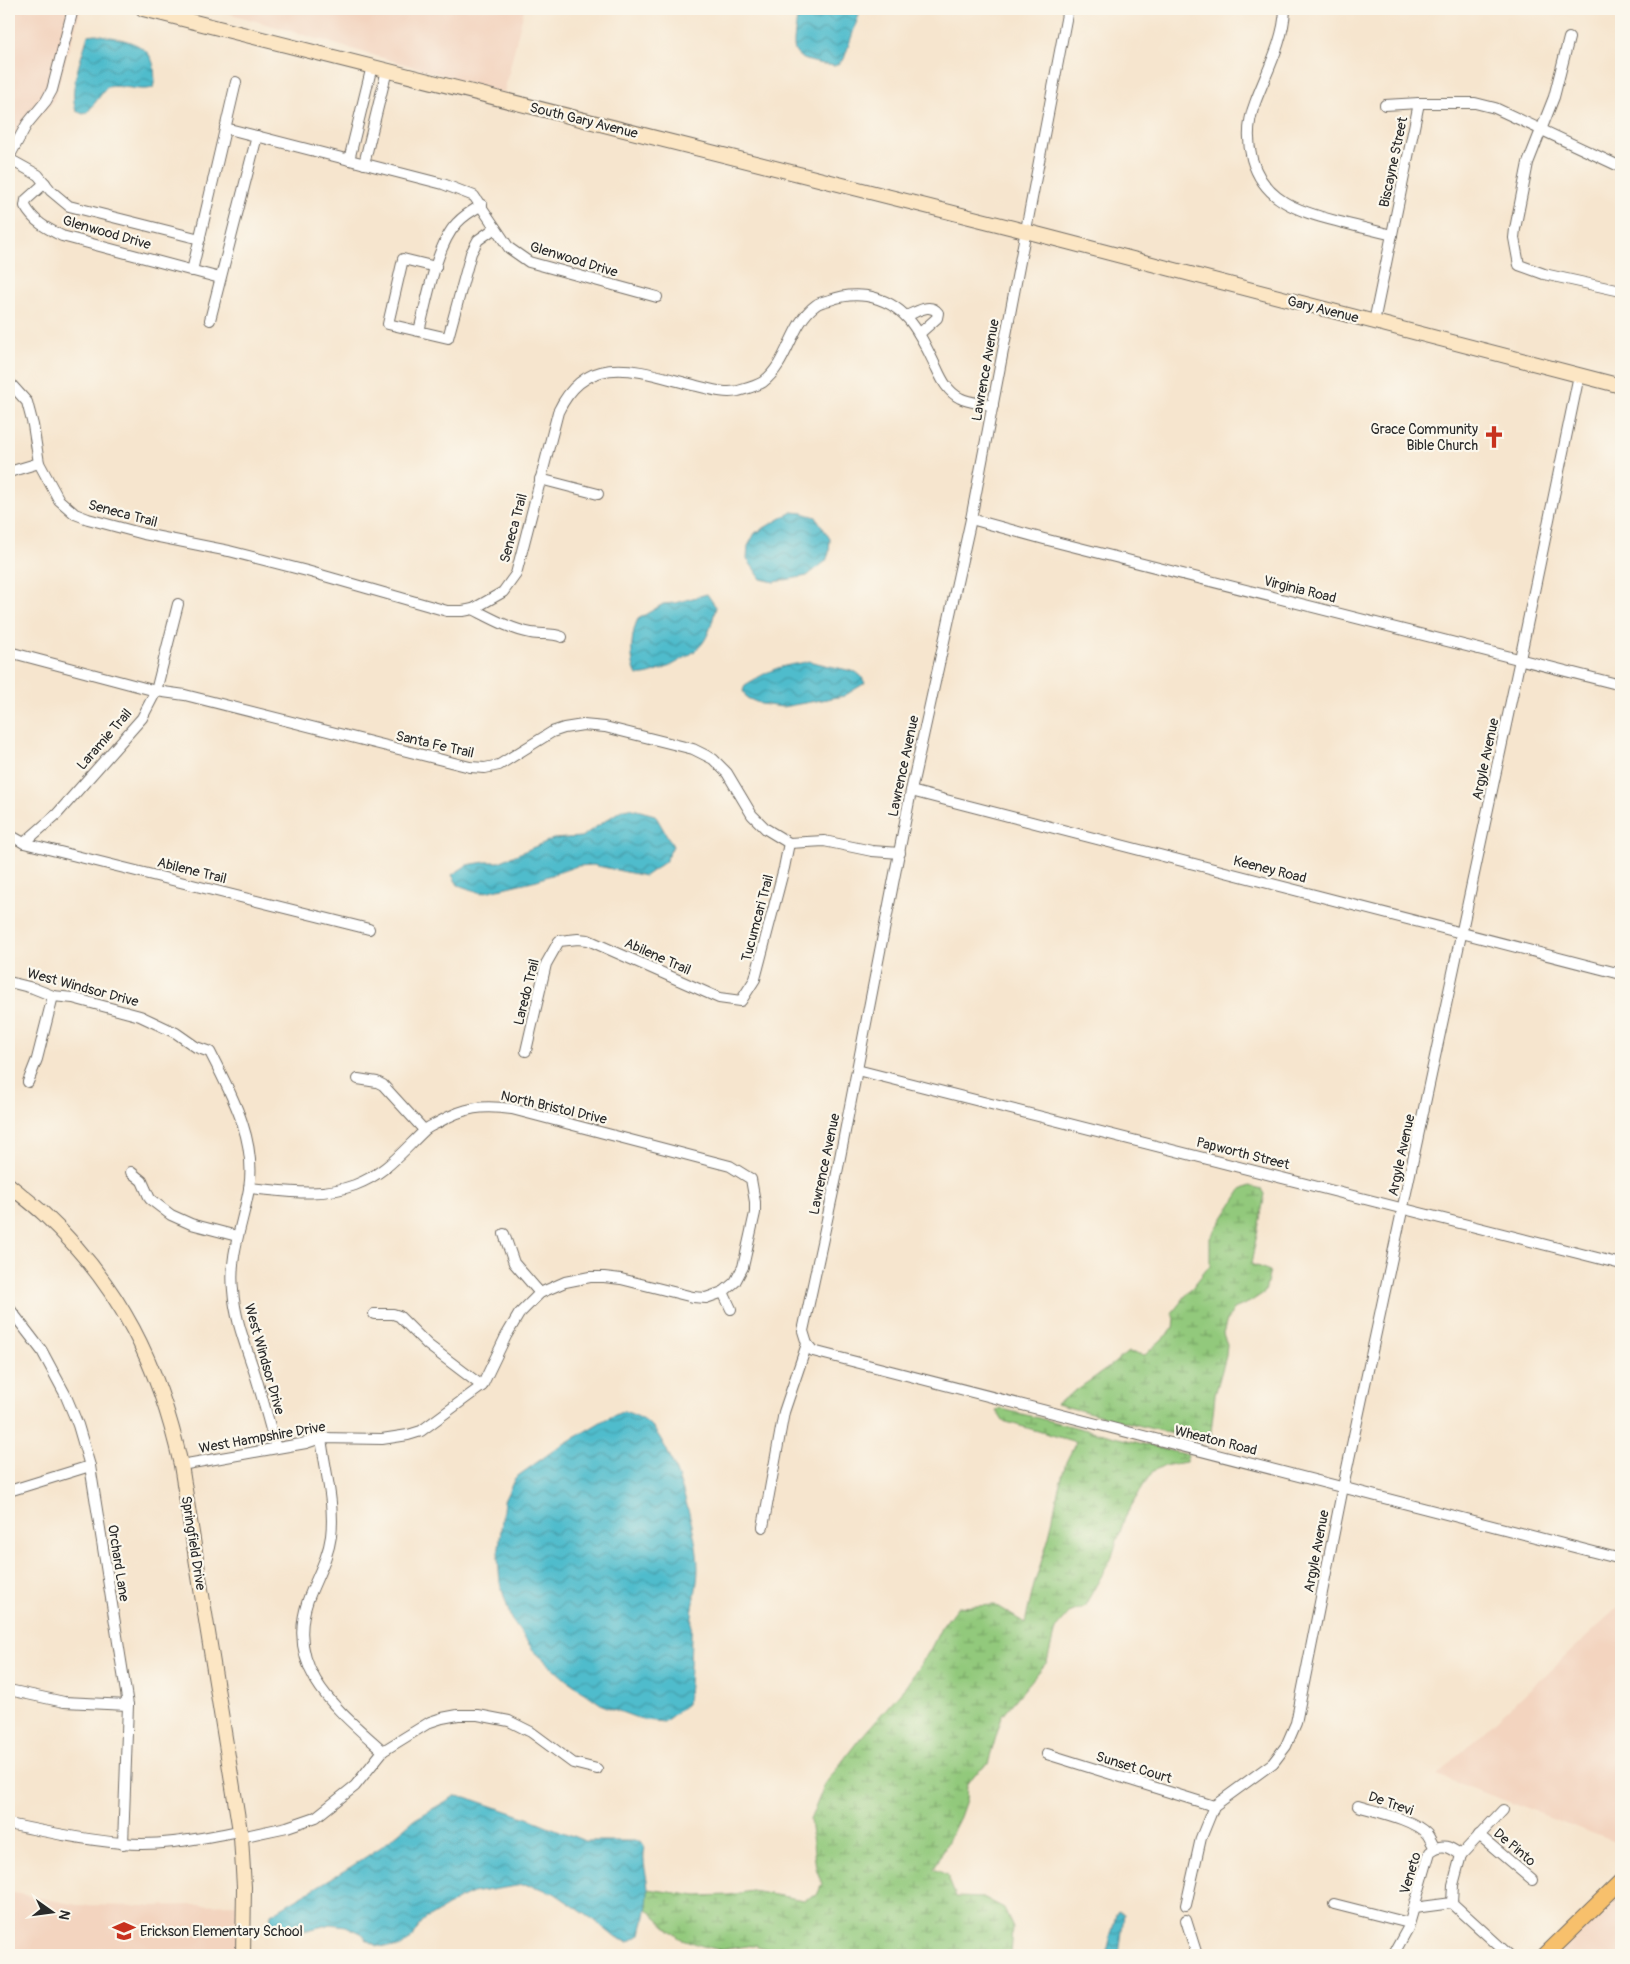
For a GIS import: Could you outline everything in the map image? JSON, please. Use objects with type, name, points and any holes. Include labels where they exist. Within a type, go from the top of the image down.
[{"type":"main road","name":"South Gary Avenue","points":[[144,9],[1025,231]]},
{"type":"main road","name":"Gary Avenue","points":[[1025,231],[1621,386]]},
{"type":"main road","name":"Springfield Drive","points":[[9,1186],[54,1224],[81,1253],[114,1295],[134,1330],[159,1383],[172,1422],[181,1465],[240,1834],[244,1887],[243,1955]]},
{"type":"main road","points":[[1545,1955],[1621,1881]]},
{"type":"street","points":[[9,158],[27,124],[46,102],[52,90],[73,9]]},
{"type":"street","name":"Lawrence Avenue","points":[[763,1527],[784,1412],[807,1344],[803,1331],[857,1070],[911,791],[972,519],[1068,9]]},
{"type":"street","points":[[1285,9],[1282,31],[1250,120],[1250,149],[1263,183],[1283,202],[1292,207],[1307,213],[1392,235]]},
{"type":"street","points":[[1569,38],[1554,97],[1528,162],[1514,229],[1519,265],[1544,274],[1621,291]]},
{"type":"street","points":[[349,160],[372,66]]},
{"type":"street","points":[[364,164],[387,70]]},
{"type":"street","points":[[192,271],[236,82]]},
{"type":"street","points":[[1385,105],[1419,103]]},
{"type":"street","name":"Biscayne Street","points":[[1374,322],[1419,103],[1481,104],[1495,108],[1621,167]]},
{"type":"street","name":"Glenwood Drive","points":[[225,128],[443,184],[474,196],[482,205],[509,248],[529,262],[657,297]]},
{"type":"street","points":[[210,320],[257,136]]},
{"type":"street","name":"Glenwood Drive","points":[[9,158],[38,175],[69,206],[200,239]]},
{"type":"street","name":"Glenwood Drive","points":[[44,183],[26,200],[24,206],[30,215],[42,226],[62,236],[220,278]]},
{"type":"street","points":[[419,331],[436,267],[450,232],[466,214],[482,205]]},
{"type":"street","points":[[436,267],[403,259],[388,324],[448,338],[471,253],[478,240],[495,228]]},
{"type":"street","name":"Seneca Trail","points":[[9,382],[27,402],[39,463],[59,500],[70,510],[88,519],[306,571],[447,611],[463,611],[473,608],[503,592],[516,574],[558,412],[572,390],[587,376],[606,370],[625,369],[717,391],[737,391],[762,383],[780,362],[799,324],[816,304],[845,295],[868,296],[888,302],[906,316],[919,334],[944,385],[960,398],[993,406]]},
{"type":"street","points":[[906,316],[930,306],[938,313],[938,318],[919,334]]},
{"type":"street","name":"Argyle Avenue","points":[[1214,1806],[1271,1765],[1292,1736],[1579,375]]},
{"type":"street","points":[[9,472],[39,463]]},
{"type":"street","points":[[540,479],[598,494]]},
{"type":"street","name":"Virginia Road","points":[[972,519],[1044,539],[1621,685]]},
{"type":"street","name":"Laramie Trail","points":[[24,843],[57,814],[142,718],[156,691],[178,604]]},
{"type":"street","points":[[473,608],[510,626],[530,633],[553,634],[562,637]]},
{"type":"street","name":"Santa Fe Trail","points":[[9,652],[156,691],[185,695],[476,768],[499,765],[552,732],[564,728],[583,725],[604,727],[693,749],[713,759],[727,773],[752,815],[766,829],[788,843]]},
{"type":"street","name":"Keeney Road","points":[[911,791],[1621,974]]},
{"type":"street","name":"Abilene Trail","points":[[9,837],[24,843],[369,929]]},
{"type":"street","points":[[788,843],[824,840],[872,851],[900,853]]},
{"type":"street","name":"Tucumcari Trail","points":[[743,997],[755,979],[784,868],[788,843]]},
{"type":"street","name":"Abilene Trail","points":[[559,941],[588,940],[719,998],[741,1001],[743,997]]},
{"type":"street","name":"Laredo Trail","points":[[526,1051],[546,964],[559,941]]},
{"type":"street","name":"West Windsor Drive","points":[[9,982],[34,988],[53,996],[74,998],[140,1016],[159,1023],[196,1047],[210,1052],[236,1103],[247,1139],[249,1188],[237,1236],[232,1289],[237,1321],[261,1391],[276,1448]]},
{"type":"street","points":[[28,1082],[37,1059],[53,996]]},
{"type":"street","name":"Papworth Street","points":[[857,1070],[1404,1207],[1621,1264]]},
{"type":"street","points":[[358,1079],[377,1082],[383,1086],[424,1130]]},
{"type":"street","name":"North Bristol Drive","points":[[249,1188],[306,1194],[345,1188],[383,1171],[404,1153],[424,1130],[455,1113],[469,1108],[491,1106],[512,1109],[723,1163],[751,1179],[755,1202],[743,1267],[735,1282],[723,1292]]},
{"type":"street","points":[[131,1172],[142,1181],[150,1199],[171,1215],[191,1224],[237,1236]]},
{"type":"street","points":[[504,1234],[514,1263],[540,1293]]},
{"type":"street","name":"West Hampshire Drive","points":[[181,1465],[306,1443],[321,1438],[374,1440],[421,1431],[482,1386],[512,1324],[519,1314],[540,1293],[565,1282],[590,1277],[620,1279],[692,1297],[706,1298],[723,1292]]},
{"type":"street","points":[[723,1292],[730,1309]]},
{"type":"street","name":"Orchard Lane","points":[[9,1310],[42,1351],[65,1394],[80,1431],[90,1466],[128,1705],[123,1844]]},
{"type":"street","points":[[374,1314],[393,1314],[399,1316],[428,1345],[482,1386]]},
{"type":"street","name":"Wheaton Road","points":[[807,1344],[813,1351],[1621,1559]]},
{"type":"street","points":[[321,1438],[331,1510],[331,1535],[328,1554],[308,1601],[303,1630],[304,1646],[310,1672],[325,1695],[383,1751]]},
{"type":"street","points":[[9,1491],[90,1466]]},
{"type":"street","points":[[9,1690],[64,1702],[128,1705]]},
{"type":"street","points":[[9,1824],[69,1837],[123,1844],[176,1842],[287,1827],[316,1817],[356,1786],[383,1751],[430,1722],[458,1715],[478,1715],[501,1719],[522,1727],[573,1763],[597,1769]]},
{"type":"street","name":"Sunset Court","points":[[1046,1754],[1214,1806]]},
{"type":"street","points":[[1186,1905],[1201,1838],[1214,1806]]},
{"type":"street","name":"De Trevi","points":[[1358,1806],[1395,1817],[1413,1825],[1426,1834],[1435,1848]]},
{"type":"street","points":[[1503,1810],[1461,1855],[1453,1885],[1452,1903],[1509,1955]]},
{"type":"street","name":"De Pinto","points":[[1479,1835],[1532,1880]]},
{"type":"street","name":"Veneto","points":[[1393,1955],[1409,1923],[1427,1858],[1435,1848],[1440,1846],[1446,1846],[1461,1855]]},
{"type":"street","name":"Veneto","points":[[1414,1908],[1452,1903]]},
{"type":"street","points":[[1334,1904],[1409,1923]]},
{"type":"street","points":[[1186,1920],[1197,1955]]},
{"type":"shaded area","points":[[9,9],[81,9],[54,100],[30,127],[9,164]]},
{"type":"shaded area","points":[[214,9],[524,9],[504,93]]},
{"type":"shaded area","points":[[1621,1605],[1621,1844],[1437,1775]]},
{"type":"shaded area","points":[[1621,1884],[1621,1955],[1549,1955]]},
{"type":"shaded area","name":"Erickson Elementary School","points":[[9,1892],[77,1905],[240,1904],[238,1955],[9,1955]]},
{"type":"green space","points":[[1250,1186],[1262,1189],[1265,1194],[1251,1264],[1270,1271],[1265,1292],[1250,1302],[1234,1309],[1227,1320],[1223,1334],[1227,1344],[1226,1356],[1215,1395],[1211,1432],[1215,1445],[1056,1404],[1128,1352],[1145,1355],[1174,1328],[1175,1318],[1172,1313],[1210,1265],[1210,1238],[1241,1190]]},
{"type":"green space","points":[[1002,1409],[1188,1455],[1186,1462],[1163,1466],[1153,1471],[1125,1517],[1111,1559],[1084,1607],[1069,1613],[1055,1629],[1047,1662],[1002,1716],[988,1764],[975,1774],[967,1785],[966,1800],[960,1817],[934,1869],[947,1875],[956,1897],[985,1898],[1004,1908],[1013,1927],[1011,1955],[787,1955],[754,1945],[721,1950],[679,1938],[646,1908],[648,1889],[697,1896],[729,1895],[752,1891],[804,1900],[817,1895],[822,1884],[816,1868],[810,1820],[825,1784],[857,1742],[906,1686],[930,1650],[941,1628],[957,1607],[995,1605],[1025,1623],[1034,1585],[1049,1537],[1066,1462],[1076,1442],[1003,1421],[996,1410]]},
{"type":"water","points":[[798,9],[861,9],[844,59],[835,66],[807,60],[800,57],[796,52],[794,36]]},
{"type":"water","points":[[96,34],[132,43],[147,52],[152,59],[155,76],[154,83],[153,88],[147,89],[118,86],[107,87],[87,113],[83,114],[76,111],[74,102],[75,83],[88,35]]},
{"type":"water","points":[[792,512],[816,517],[830,539],[829,553],[826,561],[807,576],[774,582],[761,579],[747,559],[748,546],[755,533]]},
{"type":"water","points":[[707,594],[716,607],[709,631],[702,644],[690,654],[662,670],[637,675],[634,669],[632,647],[638,619],[663,604],[675,603]]},
{"type":"water","points":[[808,661],[856,672],[865,683],[844,696],[782,707],[761,704],[747,698],[743,691],[745,685],[770,671]]},
{"type":"water","points":[[629,808],[655,815],[673,846],[665,862],[645,876],[593,865],[577,866],[537,880],[481,893],[458,885],[452,875],[467,865],[499,862],[553,839],[581,837],[623,809]]},
{"type":"water","points":[[624,1411],[648,1423],[658,1434],[667,1450],[683,1491],[697,1553],[698,1574],[692,1617],[687,1704],[664,1722],[643,1720],[602,1705],[564,1678],[533,1650],[511,1619],[500,1583],[498,1557],[504,1501],[515,1478],[557,1448],[604,1420]]},
{"type":"water","points":[[455,1796],[466,1797],[530,1819],[585,1841],[640,1841],[645,1848],[644,1858],[648,1885],[647,1907],[641,1934],[629,1942],[616,1938],[594,1920],[554,1893],[533,1886],[523,1885],[472,1893],[459,1899],[424,1920],[413,1937],[400,1948],[378,1946],[367,1940],[361,1933],[346,1926],[331,1924],[296,1933],[274,1931],[270,1924],[271,1914],[352,1866],[381,1847],[415,1819]]},
{"type":"water","points":[[1118,1911],[1124,1914],[1119,1955],[1104,1955],[1107,1952]]},
{"type":"place","name":"Grace Community Bible Church","points":[[1494,437]]},
{"type":"place","name":"Erickson Elementary School","points":[[124,1931]]}]
